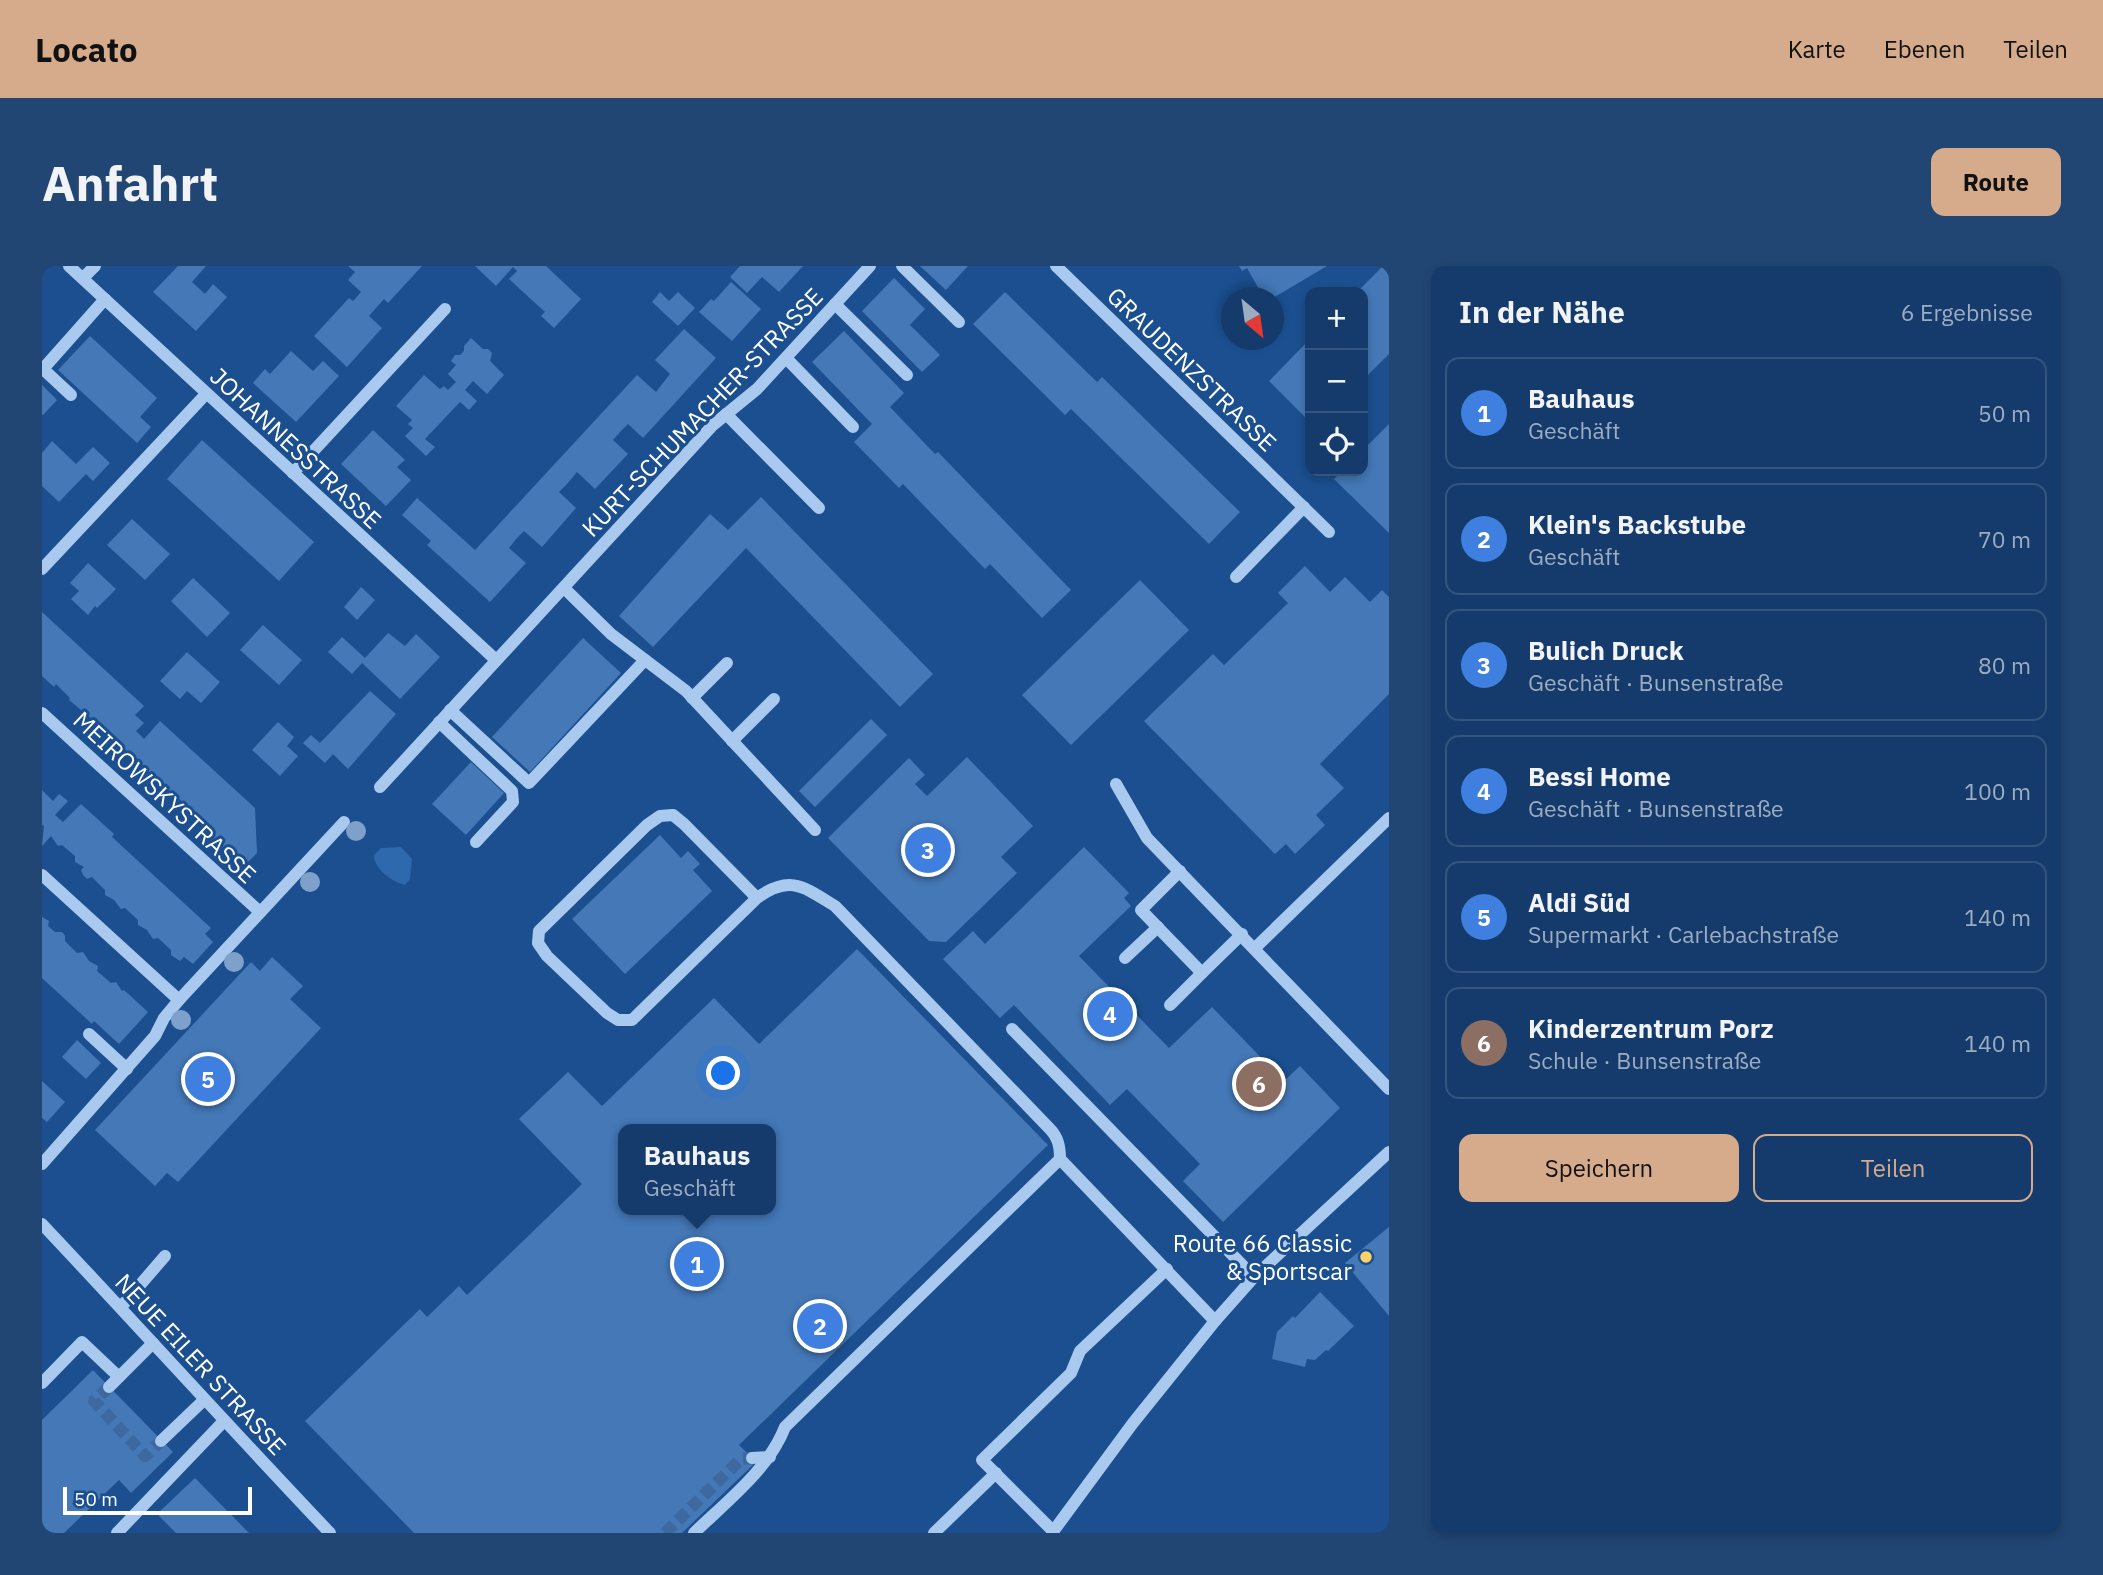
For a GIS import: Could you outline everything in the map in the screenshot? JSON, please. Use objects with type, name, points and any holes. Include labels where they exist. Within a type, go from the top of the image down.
[{"type":"street","name":"JOHANNESSTRASSE","points":[[69,266],[496,660]]},
{"type":"street","points":[[83,278],[95,266]]},
{"type":"street","name":"KURT-SCHUMACHER-STRASSE","points":[[380,787],[713,425],[757,388],[870,266]]},
{"type":"street","points":[[902,266],[959,322]]},
{"type":"street","name":"GRAUDENZSTRASSE","points":[[1063,268],[1329,532]]},
{"type":"street","points":[[71,395],[43,369],[105,299]]},
{"type":"street","points":[[835,304],[907,375]]},
{"type":"street","points":[[293,473],[445,309]]},
{"type":"street","points":[[786,358],[853,427]]},
{"type":"street","points":[[42,569],[206,394]]},
{"type":"street","points":[[726,414],[819,508]]},
{"type":"street","points":[[1236,577],[1304,507]]},
{"type":"street","points":[[564,588],[611,635],[692,698],[815,830]]},
{"type":"street","points":[[450,710],[529,783],[645,660]]},
{"type":"street","points":[[692,698],[727,663]]},
{"type":"street","points":[[732,741],[774,699]]},
{"type":"street","name":"MEIROWSKYSTRASSE","points":[[42,713],[260,912]]},
{"type":"street","points":[[439,722],[512,791],[513,802],[476,842]]},
{"type":"street","points":[[1116,784],[1147,838],[1389,1089]]},
{"type":"street","points":[[757,898],[684,824],[673,815],[660,816],[647,825],[540,931],[538,943],[547,956],[607,1013],[618,1020],[632,1020],[757,898],[772,887],[804,887],[835,906],[1055,1135],[1060,1147],[1060,1159],[1215,1321]]},
{"type":"street","points":[[1255,948],[1389,818]]},
{"type":"street","points":[[42,1164],[155,1036],[164,1018],[179,1000],[344,822]]},
{"type":"street","points":[[1180,871],[1142,910],[1202,973]]},
{"type":"street","points":[[42,875],[179,1000]]},
{"type":"street","points":[[1125,958],[1158,927]]},
{"type":"street","points":[[1170,1005],[1242,934]]},
{"type":"street","points":[[1012,1030],[1254,1278]]},
{"type":"street","points":[[89,1034],[127,1069]]},
{"type":"street","points":[[1167,1269],[1080,1351],[1071,1373],[982,1460],[1052,1532],[1133,1423],[1215,1321],[1254,1278],[1389,1152]]},
{"type":"street","points":[[694,1533],[770,1457],[785,1427],[1060,1159]]},
{"type":"street","name":"NEUE EILER STRASSE","points":[[42,1224],[121,1307],[223,1422],[330,1533]]},
{"type":"street","points":[[121,1307],[165,1256]]},
{"type":"street","points":[[42,1382],[82,1342],[119,1377]]},
{"type":"street","points":[[109,1387],[153,1343]]},
{"type":"street","points":[[162,1441],[204,1400]]},
{"type":"street","points":[[117,1533],[223,1422]]},
{"type":"street","points":[[752,1458],[770,1457]]},
{"type":"street","points":[[934,1533],[996,1474]]},
{"type":"shaded area","points":[[401,847],[412,859],[410,879],[405,885],[385,874],[377,865],[374,855],[381,848]]},
{"type":"building","points":[[178,266],[206,266],[192,282],[205,294],[213,284],[227,297],[196,331],[153,292]]},
{"type":"building","points":[[348,266],[422,266],[388,303],[384,299],[369,316],[382,328],[347,367],[314,336],[349,298],[353,301],[361,292],[348,280],[355,272]]},
{"type":"building","points":[[475,266],[546,266],[581,299],[554,328],[541,316],[545,312],[509,279],[517,271],[513,267],[496,286]]},
{"type":"building","points":[[740,266],[803,266],[779,292],[762,277],[747,293],[730,277]]},
{"type":"building","points":[[920,266],[968,266],[946,290]]},
{"type":"building","points":[[1239,266],[1327,266],[1284,291],[1284,287],[1258,287],[1247,268],[1242,271]]},
{"type":"building","points":[[1383,266],[1389,266],[1389,354],[1368,375],[1368,287],[1362,287]]},
{"type":"building","points":[[894,278],[925,309],[910,325],[940,355],[922,372],[862,311]]},
{"type":"building","points":[[731,282],[761,309],[732,341],[699,312],[711,299],[714,301]]},
{"type":"building","points":[[660,292],[669,301],[678,292],[695,308],[678,326],[652,302]]},
{"type":"building","points":[[1005,292],[1097,382],[1102,377],[1240,512],[1209,544],[1071,409],[1065,415],[973,324]]},
{"type":"building","points":[[684,329],[716,358],[643,438],[628,424],[621,431],[613,440],[628,454],[595,489],[577,472],[559,492],[576,508],[542,547],[524,531],[516,539],[509,548],[526,563],[490,602],[427,545],[431,541],[402,515],[417,498],[475,550],[637,375],[656,392],[670,374],[655,360]]},
{"type":"building","points":[[844,331],[904,393],[890,407],[935,454],[938,452],[1071,590],[1042,618],[990,564],[985,569],[903,484],[899,488],[854,442],[872,424],[812,362]]},
{"type":"building","points":[[90,336],[157,398],[140,417],[151,427],[137,443],[58,370]]},
{"type":"building","points":[[471,338],[492,353],[490,361],[504,375],[487,394],[473,381],[465,390],[477,401],[469,410],[460,402],[425,439],[435,447],[426,456],[405,436],[413,428],[408,424],[412,420],[396,406],[424,375],[440,389],[444,386],[448,390],[456,382],[448,374],[456,365],[451,361],[455,355],[464,351],[464,346]]},
{"type":"building","points":[[1305,344],[1305,417],[1269,381]]},
{"type":"building","points":[[291,351],[313,371],[323,361],[339,376],[296,422],[253,383],[265,369],[270,374]]},
{"type":"building","points":[[42,385],[57,400],[43,415],[42,414]]},
{"type":"building","points":[[1389,424],[1389,533],[1334,479],[1337,476],[1368,476],[1368,445]]},
{"type":"building","points":[[373,430],[405,460],[397,467],[411,480],[386,506],[341,464]]},
{"type":"building","points":[[202,440],[314,542],[279,581],[167,479]]},
{"type":"building","points":[[52,441],[76,464],[93,447],[110,463],[93,481],[86,474],[59,502],[42,486],[42,453]]},
{"type":"building","points":[[761,497],[933,674],[900,707],[746,548],[653,647],[619,616],[710,514],[728,530]]},
{"type":"building","points":[[132,519],[170,554],[145,580],[107,545]]},
{"type":"building","points":[[88,563],[116,589],[88,615],[71,599],[79,591],[70,583]]},
{"type":"building","points":[[1305,566],[1330,592],[1345,577],[1370,602],[1382,590],[1389,597],[1389,694],[1320,764],[1344,788],[1316,815],[1325,825],[1295,854],[1286,844],[1275,854],[1144,721],[1213,654],[1224,665],[1288,603],[1278,593]]},
{"type":"building","points":[[193,578],[230,613],[207,637],[171,601]]},
{"type":"building","points":[[1140,580],[1189,630],[1071,745],[1022,695]]},
{"type":"building","points":[[361,587],[375,600],[357,620],[344,607]]},
{"type":"building","points":[[42,612],[144,706],[135,715],[144,723],[136,731],[144,739],[160,721],[255,808],[257,853],[242,868],[209,839],[215,832],[187,810],[189,808],[174,794],[172,796],[163,788],[141,763],[139,765],[102,731],[104,729],[69,700],[56,684],[54,687],[42,676]]},
{"type":"building","points":[[263,625],[302,660],[279,685],[240,650]]},
{"type":"building","points":[[388,633],[405,646],[416,634],[440,657],[400,699],[362,663],[352,674],[328,652],[342,637],[365,658]]},
{"type":"building","points":[[583,638],[621,673],[530,772],[492,737]]},
{"type":"building","points":[[187,652],[220,682],[201,703],[187,691],[180,699],[160,681]]},
{"type":"building","points":[[370,691],[396,714],[348,769],[333,754],[325,763],[303,743],[311,735],[320,743]]},
{"type":"building","points":[[871,719],[887,735],[815,807],[799,791]]},
{"type":"building","points":[[278,722],[294,737],[287,746],[298,756],[280,776],[252,750]]},
{"type":"building","points":[[967,757],[1033,826],[1001,857],[1017,873],[946,942],[929,941],[828,838],[909,758],[925,775],[915,784],[927,796]]},
{"type":"building","points":[[471,762],[504,793],[466,835],[432,804]]},
{"type":"building","points":[[42,790],[53,801],[59,794],[68,801],[55,815],[63,822],[81,804],[114,834],[112,837],[211,928],[205,934],[213,942],[193,964],[184,957],[180,961],[171,955],[171,950],[158,938],[153,939],[125,908],[121,909],[114,900],[105,895],[105,890],[92,877],[87,879],[83,875],[81,870],[84,867],[75,862],[75,856],[62,845],[58,846],[51,836],[42,846]]},
{"type":"building","points":[[660,835],[681,858],[688,851],[700,864],[693,870],[712,891],[625,974],[572,919]]},
{"type":"building","points":[[1084,847],[1129,893],[1124,898],[1131,906],[1079,956],[1169,1048],[1212,1007],[1284,1081],[1300,1066],[1340,1108],[1223,1222],[1183,1181],[1200,1164],[1127,1089],[1110,1105],[1014,1005],[1000,1018],[943,959],[973,931],[985,944]]},
{"type":"building","points":[[42,917],[49,921],[48,926],[55,932],[62,932],[65,941],[77,953],[83,952],[89,961],[98,966],[97,971],[111,983],[116,982],[122,991],[148,1012],[119,1044],[94,1021],[92,1024],[42,978]]},
{"type":"building","points":[[857,949],[1048,1145],[739,1445],[756,1462],[682,1533],[414,1533],[305,1421],[420,1309],[427,1317],[459,1286],[467,1295],[582,1184],[519,1119],[568,1072],[602,1106],[714,998],[759,1044]]},
{"type":"building","points":[[272,957],[303,986],[290,999],[321,1028],[178,1182],[167,1173],[155,1186],[95,1130],[251,962],[260,971]]},
{"type":"building","points":[[77,1040],[101,1063],[86,1079],[62,1057]]},
{"type":"building","points":[[42,1081],[65,1102],[47,1122],[42,1118]]},
{"type":"building","points":[[1389,1227],[1389,1316],[1345,1263]]},
{"type":"building","points":[[1320,1292],[1354,1326],[1328,1351],[1315,1360],[1307,1359],[1305,1367],[1272,1359],[1277,1332]]},
{"type":"building","points":[[93,1370],[173,1452],[131,1493],[119,1480],[64,1533],[42,1533],[42,1420]]},
{"type":"building","points":[[195,1478],[249,1533],[176,1533],[157,1514]]},
{"type":"tunnel","points":[[109,1387],[94,1401],[145,1456],[161,1441]]},
{"type":"tunnel","points":[[665,1533],[741,1459],[752,1458]]},
{"type":"place","name":"Bulich Druck","points":[[928,850]]},
{"type":"place","name":"Bessi Home","points":[[1110,1014]]},
{"type":"place","name":"Aldi Süd","points":[[208,1079]]},
{"type":"place","name":"Kinderzentrum Porz","points":[[1259,1084]]},
{"type":"place","name":"Route 66 Classic & Sportscar","points":[[1366,1257]]},
{"type":"place","name":"Bauhaus","points":[[697,1264]]},
{"type":"place","name":"Klein's Backstube","points":[[820,1326]]}]
